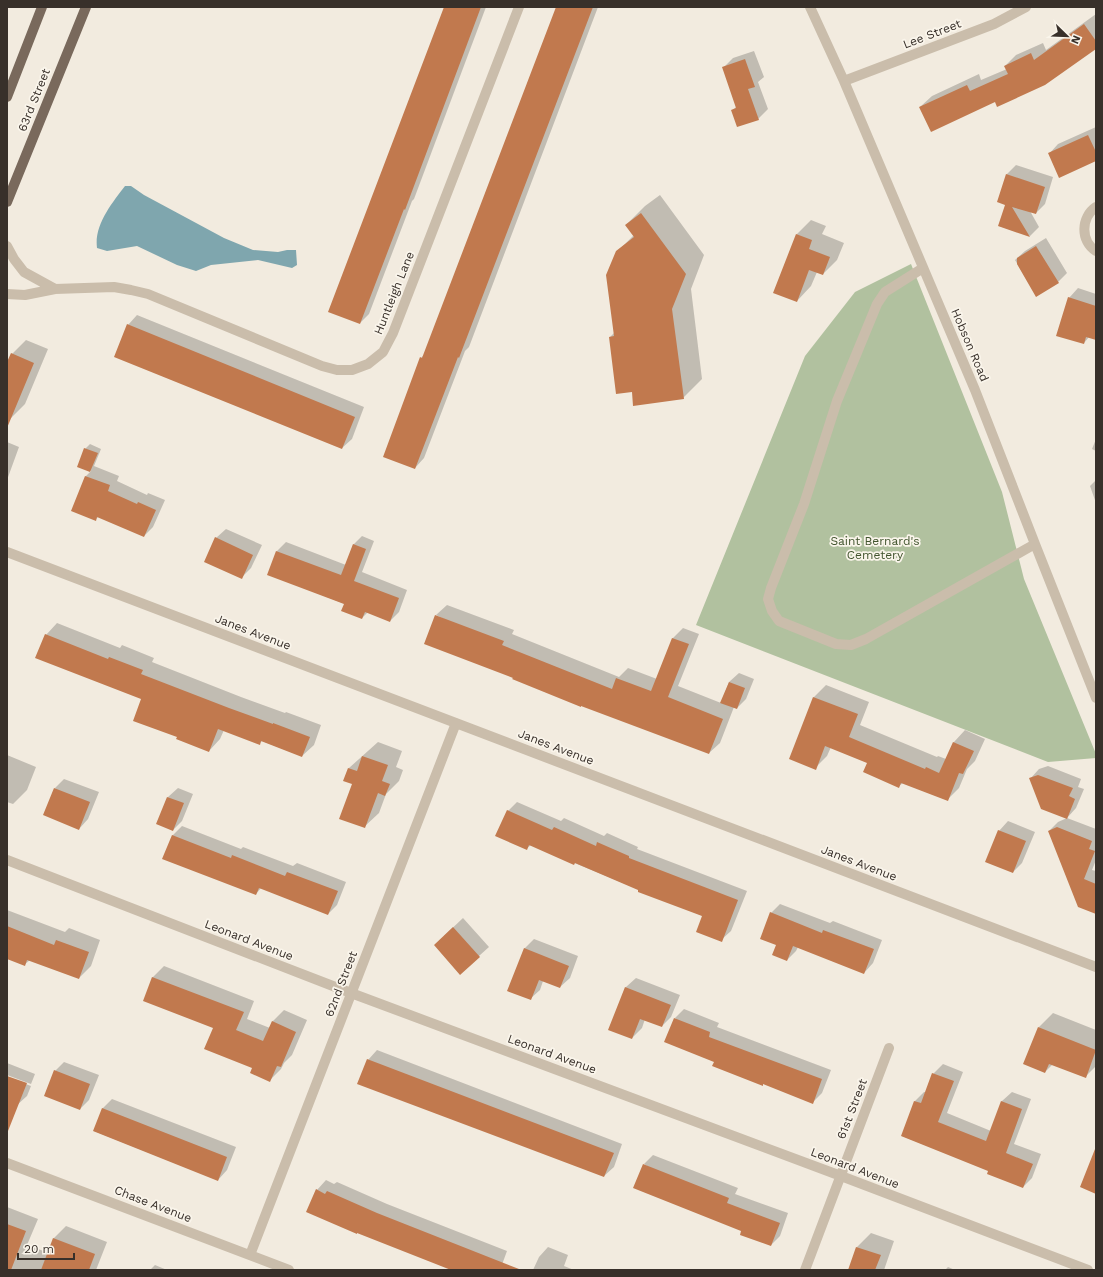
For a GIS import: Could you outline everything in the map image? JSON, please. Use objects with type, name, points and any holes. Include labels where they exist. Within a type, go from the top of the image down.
[{"type":"main road","points":[[7,97],[42,7]]},
{"type":"main road","name":"63rd Street","points":[[7,202],[86,7]]},
{"type":"street","name":"Huntleigh Lane","points":[[7,294],[25,295],[54,289],[114,287],[131,290],[148,294],[322,366],[337,370],[352,370],[368,364],[383,352],[393,333],[519,7]]},
{"type":"street","name":"Hobson Road","points":[[810,7],[844,81],[975,390],[1096,698]]},
{"type":"street","name":"Lee Street","points":[[844,81],[994,24],[1026,7]]},
{"type":"street","points":[[1096,207],[1092,209],[1084,225],[1084,234],[1087,243],[1096,252]]},
{"type":"street","points":[[7,246],[14,259],[24,272],[54,289]]},
{"type":"street","points":[[923,268],[885,292],[877,304],[837,401],[804,504],[771,588],[768,599],[772,611],[779,621],[836,644],[851,646],[866,640],[1035,544]]},
{"type":"street","name":"Janes Avenue","points":[[7,552],[1096,967]]},
{"type":"street","name":"62nd Street","points":[[250,1255],[456,723]]},
{"type":"street","name":"Leonard Avenue","points":[[7,860],[351,993],[1088,1270]]},
{"type":"street","name":"61st Street","points":[[805,1270],[889,1048]]},
{"type":"street","name":"Chase Avenue","points":[[7,1163],[289,1270]]},
{"type":"green space","name":"Saint Bernard's Cemetery","points":[[911,264],[1002,492],[1024,579],[1096,754],[1096,758],[1048,762],[696,625],[805,356],[855,292]]},
{"type":"water","points":[[125,186],[131,186],[144,195],[224,238],[253,250],[278,252],[296,250],[297,265],[292,268],[258,260],[211,265],[196,271],[177,265],[137,246],[107,251],[97,248],[98,231],[101,223]]},
{"type":"building","points":[[444,7],[481,7],[405,210],[404,209],[360,324],[328,312]]},
{"type":"building","points":[[556,7],[593,7],[415,469],[383,457],[420,357],[422,358]]},
{"type":"building","points":[[1084,24],[1096,41],[1096,49],[1045,85],[997,107],[995,102],[931,132],[919,107],[967,85],[970,91],[1008,74],[1004,66],[1031,53],[1034,60]]},
{"type":"building","points":[[745,59],[755,87],[748,89],[759,120],[737,127],[731,110],[736,108],[722,67]]},
{"type":"building","points":[[1088,135],[1096,152],[1096,161],[1059,178],[1048,153]]},
{"type":"building","points":[[1006,174],[1045,187],[1036,214],[1012,207],[1030,237],[998,226],[1005,205],[997,202]]},
{"type":"building","points":[[641,213],[686,274],[672,309],[684,399],[633,406],[632,392],[616,394],[609,337],[614,336],[606,275],[616,251],[634,237],[625,225]]},
{"type":"building","points":[[796,234],[812,240],[809,249],[830,257],[823,275],[809,270],[797,302],[773,293]]},
{"type":"building","points":[[1036,246],[1059,283],[1036,297],[1017,264],[1017,258]]},
{"type":"building","points":[[1068,297],[1096,306],[1096,340],[1086,337],[1084,344],[1056,336]]},
{"type":"building","points":[[127,324],[355,417],[342,449],[114,357]]},
{"type":"building","points":[[11,353],[34,363],[7,428],[7,362]]},
{"type":"building","points":[[84,448],[98,453],[90,472],[77,467]]},
{"type":"building","points":[[85,476],[110,485],[108,491],[137,504],[138,502],[156,510],[144,537],[97,517],[96,521],[71,511]]},
{"type":"building","points":[[215,537],[253,555],[242,579],[204,562]]},
{"type":"building","points":[[353,544],[366,549],[354,581],[399,598],[390,622],[365,612],[362,619],[341,611],[344,604],[267,575],[276,551],[341,575]]},
{"type":"building","points":[[435,615],[504,641],[502,645],[612,689],[616,678],[651,691],[672,638],[689,644],[668,697],[723,719],[709,754],[581,707],[512,679],[513,678],[424,644]]},
{"type":"building","points":[[45,634],[108,659],[109,657],[143,670],[141,674],[310,737],[302,757],[261,741],[260,745],[218,729],[209,752],[176,739],[177,737],[133,721],[141,699],[35,658]]},
{"type":"building","points":[[729,682],[745,688],[737,709],[720,703]]},
{"type":"building","points":[[813,697],[858,714],[849,737],[925,769],[926,767],[939,773],[953,742],[974,751],[963,774],[959,773],[948,801],[901,783],[899,788],[863,772],[867,763],[825,746],[816,770],[789,759]]},
{"type":"building","points":[[362,756],[388,765],[382,781],[390,784],[385,796],[378,793],[365,828],[339,819],[352,784],[343,781],[348,768],[357,771]]},
{"type":"building","points":[[1038,775],[1073,788],[1069,796],[1075,799],[1067,819],[1041,809],[1029,778]]},
{"type":"building","points":[[54,788],[90,802],[79,830],[43,815]]},
{"type":"building","points":[[167,797],[184,803],[173,831],[156,824]]},
{"type":"building","points":[[507,810],[552,830],[554,827],[596,846],[597,842],[629,856],[629,858],[738,900],[722,942],[696,932],[702,916],[638,892],[638,890],[575,863],[574,865],[529,845],[527,850],[495,836]]},
{"type":"building","points":[[1057,827],[1092,841],[1089,849],[1095,851],[1084,879],[1096,884],[1096,914],[1078,907],[1048,831]]},
{"type":"building","points":[[998,830],[1026,841],[1013,873],[985,862]]},
{"type":"building","points":[[172,835],[231,858],[232,855],[285,876],[287,872],[338,891],[328,915],[259,888],[256,895],[162,859]]},
{"type":"building","points":[[770,912],[822,933],[823,930],[874,949],[864,974],[793,946],[787,961],[772,955],[776,945],[760,939]]},
{"type":"building","points":[[7,926],[54,945],[56,940],[89,952],[79,979],[27,960],[25,966],[7,959]]},
{"type":"building","points":[[453,927],[480,957],[460,975],[434,945]]},
{"type":"building","points":[[524,948],[569,966],[560,988],[539,980],[531,1000],[507,991]]},
{"type":"building","points":[[152,977],[244,1012],[236,1030],[263,1041],[272,1021],[296,1032],[281,1067],[277,1066],[270,1082],[250,1073],[252,1068],[204,1049],[213,1028],[143,1001]]},
{"type":"building","points":[[625,987],[671,1005],[662,1027],[640,1019],[632,1039],[608,1030]]},
{"type":"building","points":[[674,1018],[710,1032],[709,1037],[822,1079],[813,1104],[712,1066],[714,1062],[664,1042]]},
{"type":"building","points":[[1038,1027],[1096,1050],[1086,1078],[1049,1064],[1045,1073],[1023,1064]]},
{"type":"building","points":[[367,1059],[614,1153],[604,1177],[357,1084]]},
{"type":"building","points":[[54,1070],[90,1084],[80,1110],[44,1096]]},
{"type":"building","points":[[932,1073],[954,1081],[938,1122],[986,1141],[1001,1101],[1022,1109],[1006,1153],[1033,1164],[1023,1188],[987,1174],[988,1171],[901,1136],[914,1101],[921,1103]]},
{"type":"building","points":[[7,1076],[27,1083],[8,1131],[7,1131]]},
{"type":"building","points":[[102,1108],[227,1157],[218,1181],[93,1131]]},
{"type":"building","points":[[1096,1149],[1096,1194],[1080,1187]]},
{"type":"building","points":[[643,1164],[729,1198],[727,1203],[780,1223],[771,1246],[740,1235],[741,1231],[633,1188]]},
{"type":"building","points":[[316,1189],[325,1194],[327,1191],[377,1213],[519,1270],[451,1270],[357,1234],[306,1212]]},
{"type":"building","points":[[7,1224],[26,1231],[11,1270],[7,1270]]},
{"type":"building","points":[[53,1238],[95,1254],[89,1270],[41,1270]]},
{"type":"building","points":[[856,1247],[881,1255],[875,1270],[848,1270]]}]
